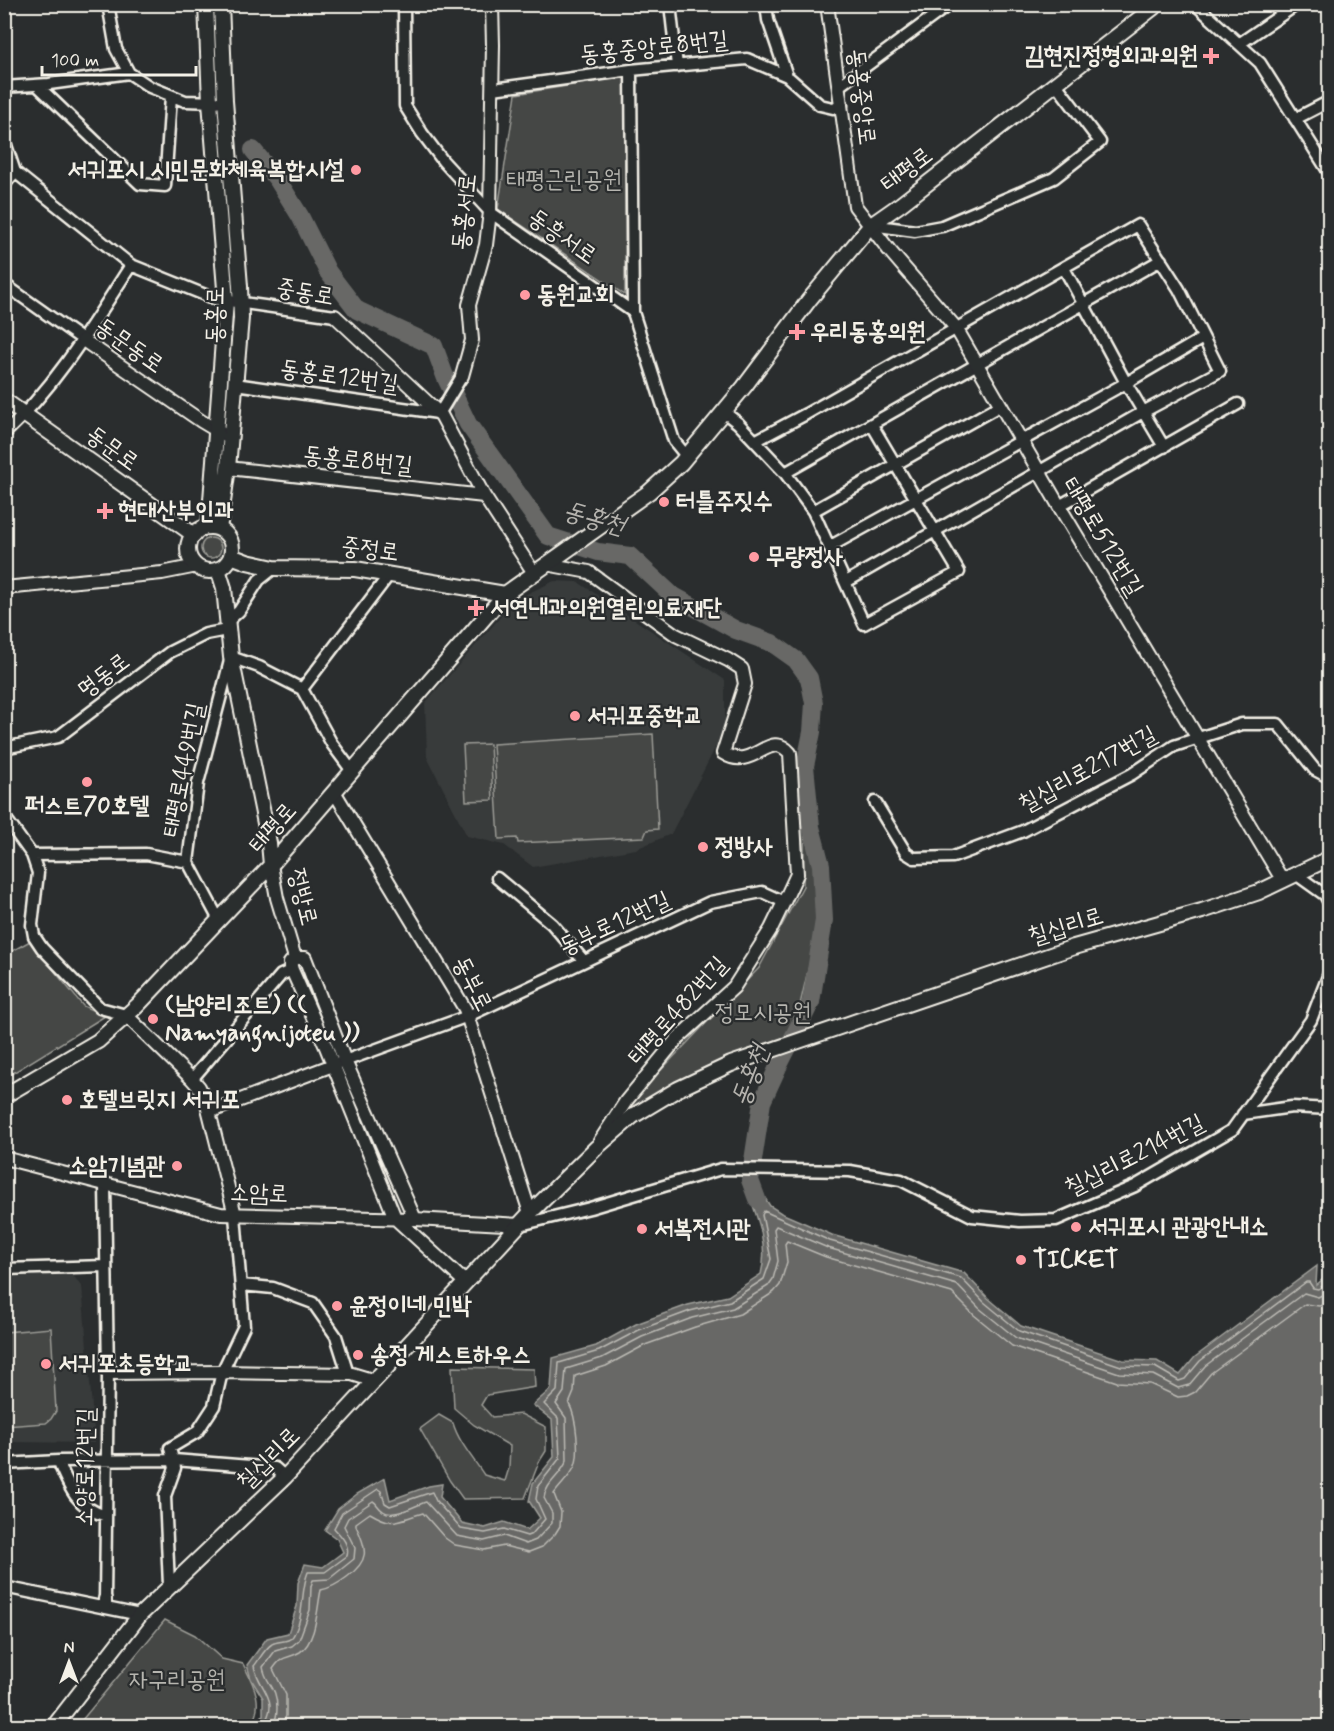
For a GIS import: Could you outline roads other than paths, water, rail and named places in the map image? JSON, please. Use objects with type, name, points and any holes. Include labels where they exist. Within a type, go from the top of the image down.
[{"type":"main road","name":"동홍로","points":[[206,4],[210,102],[226,301],[217,431],[214,528]]},
{"type":"main road","name":"동홍로","points":[[214,528],[228,468],[241,304],[220,4]]},
{"type":"main road","name":"태평로","points":[[4,1096],[98,1041],[126,1015],[271,865],[505,594],[649,492],[687,457],[809,300],[871,225],[1158,4]]},
{"type":"main road","name":"동문로","points":[[4,400],[194,535]]},
{"type":"main road","points":[[214,528],[225,533],[231,542],[231,556],[225,565],[218,569],[206,570],[197,566],[189,553],[189,543],[199,530],[214,528]]},
{"type":"main road","name":"중정로","points":[[231,556],[274,568],[355,569],[505,594]]},
{"type":"main road","name":"정방로","points":[[218,569],[224,588],[231,657],[269,843],[271,865]]},
{"type":"main road","name":"칠십리로","points":[[54,1726],[140,1615],[285,1477],[530,1213],[597,1147],[633,1116],[678,1089],[731,1064],[1074,947],[1202,911],[1259,892],[1329,858]]},
{"type":"street","points":[[108,4],[116,48],[129,73],[150,87],[185,101],[225,101]]},
{"type":"street","name":"동흥서로","points":[[404,4],[405,106],[422,133],[443,161],[490,212],[633,312]]},
{"type":"street","name":"동홍서로","points":[[438,413],[462,376],[472,340],[469,305],[486,245],[490,212],[493,89],[492,4]]},
{"type":"street","points":[[670,4],[677,66]]},
{"type":"street","points":[[766,4],[768,20],[787,76]]},
{"type":"street","name":"동홍중앙로","points":[[828,4],[855,206],[871,225]]},
{"type":"street","points":[[931,4],[933,17]]},
{"type":"street","points":[[839,86],[950,4]]},
{"type":"street","points":[[1195,4],[1260,63],[1329,174]]},
{"type":"street","points":[[1239,44],[1296,5],[1302,4]]},
{"type":"street","name":"동홍중앙로8번길","points":[[493,89],[631,70],[747,59],[787,76],[820,105],[833,108],[842,105]]},
{"type":"street","points":[[631,70],[633,312],[674,441],[687,457]]},
{"type":"street","points":[[4,87],[129,73]]},
{"type":"street","points":[[871,225],[915,231],[942,226],[1054,178],[1100,142],[1056,84]]},
{"type":"street","points":[[37,85],[140,184],[165,186],[171,96]]},
{"type":"street","points":[[1295,119],[1329,101]]},
{"type":"street","points":[[4,139],[15,172],[4,186]]},
{"type":"street","name":"중동로","points":[[15,172],[131,265],[215,299],[335,316],[438,413],[484,496],[534,573]]},
{"type":"street","name":"태평로512번길","points":[[871,225],[889,250],[956,328],[1282,882]]},
{"type":"street","points":[[755,441],[1138,225],[1161,260],[1179,289],[1220,371],[1143,412],[846,582]]},
{"type":"street","points":[[785,473],[1161,260]]},
{"type":"street","points":[[4,434],[26,414],[83,340],[131,265]]},
{"type":"street","points":[[1064,268],[1126,383],[1164,447]]},
{"type":"street","name":"동문동로","points":[[4,284],[231,439]]},
{"type":"street","points":[[829,547],[1203,338]]},
{"type":"street","name":"동홍로12번길","points":[[235,384],[438,413]]},
{"type":"street","points":[[1059,506],[1238,404]]},
{"type":"street","points":[[813,512],[1001,405]]},
{"type":"street","points":[[724,412],[738,423],[785,473],[813,512],[864,624],[959,572],[872,424]]},
{"type":"street","name":"동홍로8번길","points":[[228,468],[484,496]]},
{"type":"street","name":"태평로482번길","points":[[548,563],[589,572],[676,635],[742,669],[745,684],[723,753],[731,758],[746,759],[774,744],[785,746],[790,753],[797,874],[771,929],[734,987],[677,1039],[626,1101],[597,1147]]},
{"type":"street","points":[[4,588],[162,573],[197,566]]},
{"type":"street","points":[[227,626],[259,580],[274,568]]},
{"type":"street","points":[[302,689],[389,575]]},
{"type":"street","name":"명동로","points":[[4,748],[58,737],[170,652],[227,626]]},
{"type":"street","points":[[231,657],[259,667],[302,689],[332,744],[352,771]]},
{"type":"street","name":"태평로449번길","points":[[219,920],[188,862],[198,783],[231,657]]},
{"type":"street","name":"칠십리로217번길","points":[[874,802],[906,853],[914,858],[953,857],[1016,834],[1132,774],[1174,746],[1242,724],[1278,724],[1315,770],[1329,778]]},
{"type":"street","name":"동부로","points":[[335,793],[454,988],[468,1017],[530,1213]]},
{"type":"street","points":[[4,816],[32,855],[38,873],[32,925],[34,936],[42,948],[100,1008],[126,1015],[199,1087],[209,1112],[235,1215],[244,1326],[222,1372],[214,1406],[197,1432],[170,1448],[175,1468],[165,1496],[169,1585]]},
{"type":"street","points":[[32,855],[146,854],[188,862]]},
{"type":"street","name":"정방로","points":[[271,865],[294,964],[415,1219]]},
{"type":"street","points":[[1297,875],[1325,895],[1329,904]]},
{"type":"street","points":[[497,878],[552,924],[584,962]]},
{"type":"street","name":"동부로12번길","points":[[468,1017],[710,902],[762,892],[784,902]]},
{"type":"street","name":"정방로","points":[[294,964],[305,958],[339,1063],[395,1218]]},
{"type":"street","points":[[192,1079],[281,975],[294,964]]},
{"type":"street","name":"칠십리로214번길","points":[[520,1225],[590,1208],[721,1169],[743,1168],[850,1171],[901,1180],[972,1216],[1020,1221],[1056,1220],[1135,1186],[1232,1130],[1311,1020],[1329,972]]},
{"type":"street","points":[[209,1112],[468,1017]]},
{"type":"street","points":[[1243,1114],[1292,1107],[1329,1109]]},
{"type":"street","name":"소암로","points":[[4,1158],[221,1214],[395,1218],[520,1225]]},
{"type":"street","name":"소양로12번길","points":[[105,1184],[108,1373],[105,1603]]},
{"type":"street","points":[[395,1218],[466,1283]]},
{"type":"street","points":[[4,1269],[106,1266]]},
{"type":"street","points":[[241,1285],[273,1288],[313,1303],[336,1336],[348,1374]]},
{"type":"street","points":[[108,1373],[348,1374],[375,1381]]},
{"type":"street","points":[[4,1464],[174,1460],[274,1468],[285,1477]]},
{"type":"street","points":[[58,1461],[66,1480],[83,1506],[106,1516]]},
{"type":"street","points":[[4,1587],[105,1603],[140,1615]]},
{"type":"water","points":[[751,1176],[770,1206],[781,1213],[832,1235],[964,1273],[988,1298],[1021,1326],[1123,1360],[1157,1361],[1180,1375],[1195,1357],[1317,1266],[1316,1285],[1329,1274],[1329,1726],[254,1726],[263,1715],[263,1698],[251,1679],[247,1665],[267,1638],[288,1633],[297,1606],[298,1583],[305,1564],[323,1567],[343,1552],[337,1539],[325,1530],[338,1509],[357,1494],[385,1478],[390,1500],[429,1486],[442,1484],[440,1497],[462,1523],[485,1528],[504,1522],[527,1530],[540,1518],[529,1501],[533,1483],[554,1457],[552,1420],[533,1405],[551,1389],[553,1358],[596,1346],[636,1324],[688,1305],[728,1296],[761,1274],[764,1250],[760,1226],[743,1179]]},
{"type":"waterway","name":"동홍천","points":[[253,150],[277,179],[300,216],[328,272],[357,310],[434,346],[445,376],[468,424],[548,536],[598,552],[630,556],[672,595],[736,630],[772,643],[796,660],[809,678],[814,703],[812,732],[805,766],[811,827],[821,865],[824,920],[811,1002],[762,1102],[750,1180],[757,1199]]},
{"type":"place","name":"김현진정형외과의원","points":[[1211,56]]},
{"type":"place","name":"서귀포시 시민문화체육복합시설","points":[[356,170]]},
{"type":"place","name":"동원교회","points":[[525,295]]},
{"type":"place","name":"우리동홍의원","points":[[797,332]]},
{"type":"place","name":"터틀주짓수","points":[[664,502]]},
{"type":"place","name":"현대산부인과","points":[[105,511]]},
{"type":"place","name":"무량정사","points":[[754,557]]},
{"type":"place","name":"서연내과의원열린의료재단","points":[[476,608]]},
{"type":"place","name":"서귀포중학교","points":[[575,716]]},
{"type":"place","name":"퍼스트70호텔","points":[[87,782]]},
{"type":"place","name":"정방사","points":[[703,847]]},
{"type":"place","name":"(남양리조트) (( Namyangnijoteu ))","points":[[153,1019]]},
{"type":"place","name":"호텔브릿지 서귀포","points":[[67,1100]]},
{"type":"place","name":"소암기념관","points":[[177,1166]]},
{"type":"place","name":"서귀포시 관광안내소","points":[[1076,1227]]},
{"type":"place","name":"서복전시관","points":[[642,1229]]},
{"type":"place","name":"TICKET","points":[[1021,1260]]},
{"type":"place","name":"윤정이네 민박","points":[[337,1306]]},
{"type":"place","name":"송정 게스트하우스","points":[[358,1355]]},
{"type":"place","name":"서귀포초등학교","points":[[46,1364]]},
{"type":"park label","name":"태평근린공원","points":[[564,180]]},
{"type":"park label","name":"정모시공원","points":[[763,1013]]},
{"type":"park label","name":"자구리공원","points":[[177,1680]]}]
